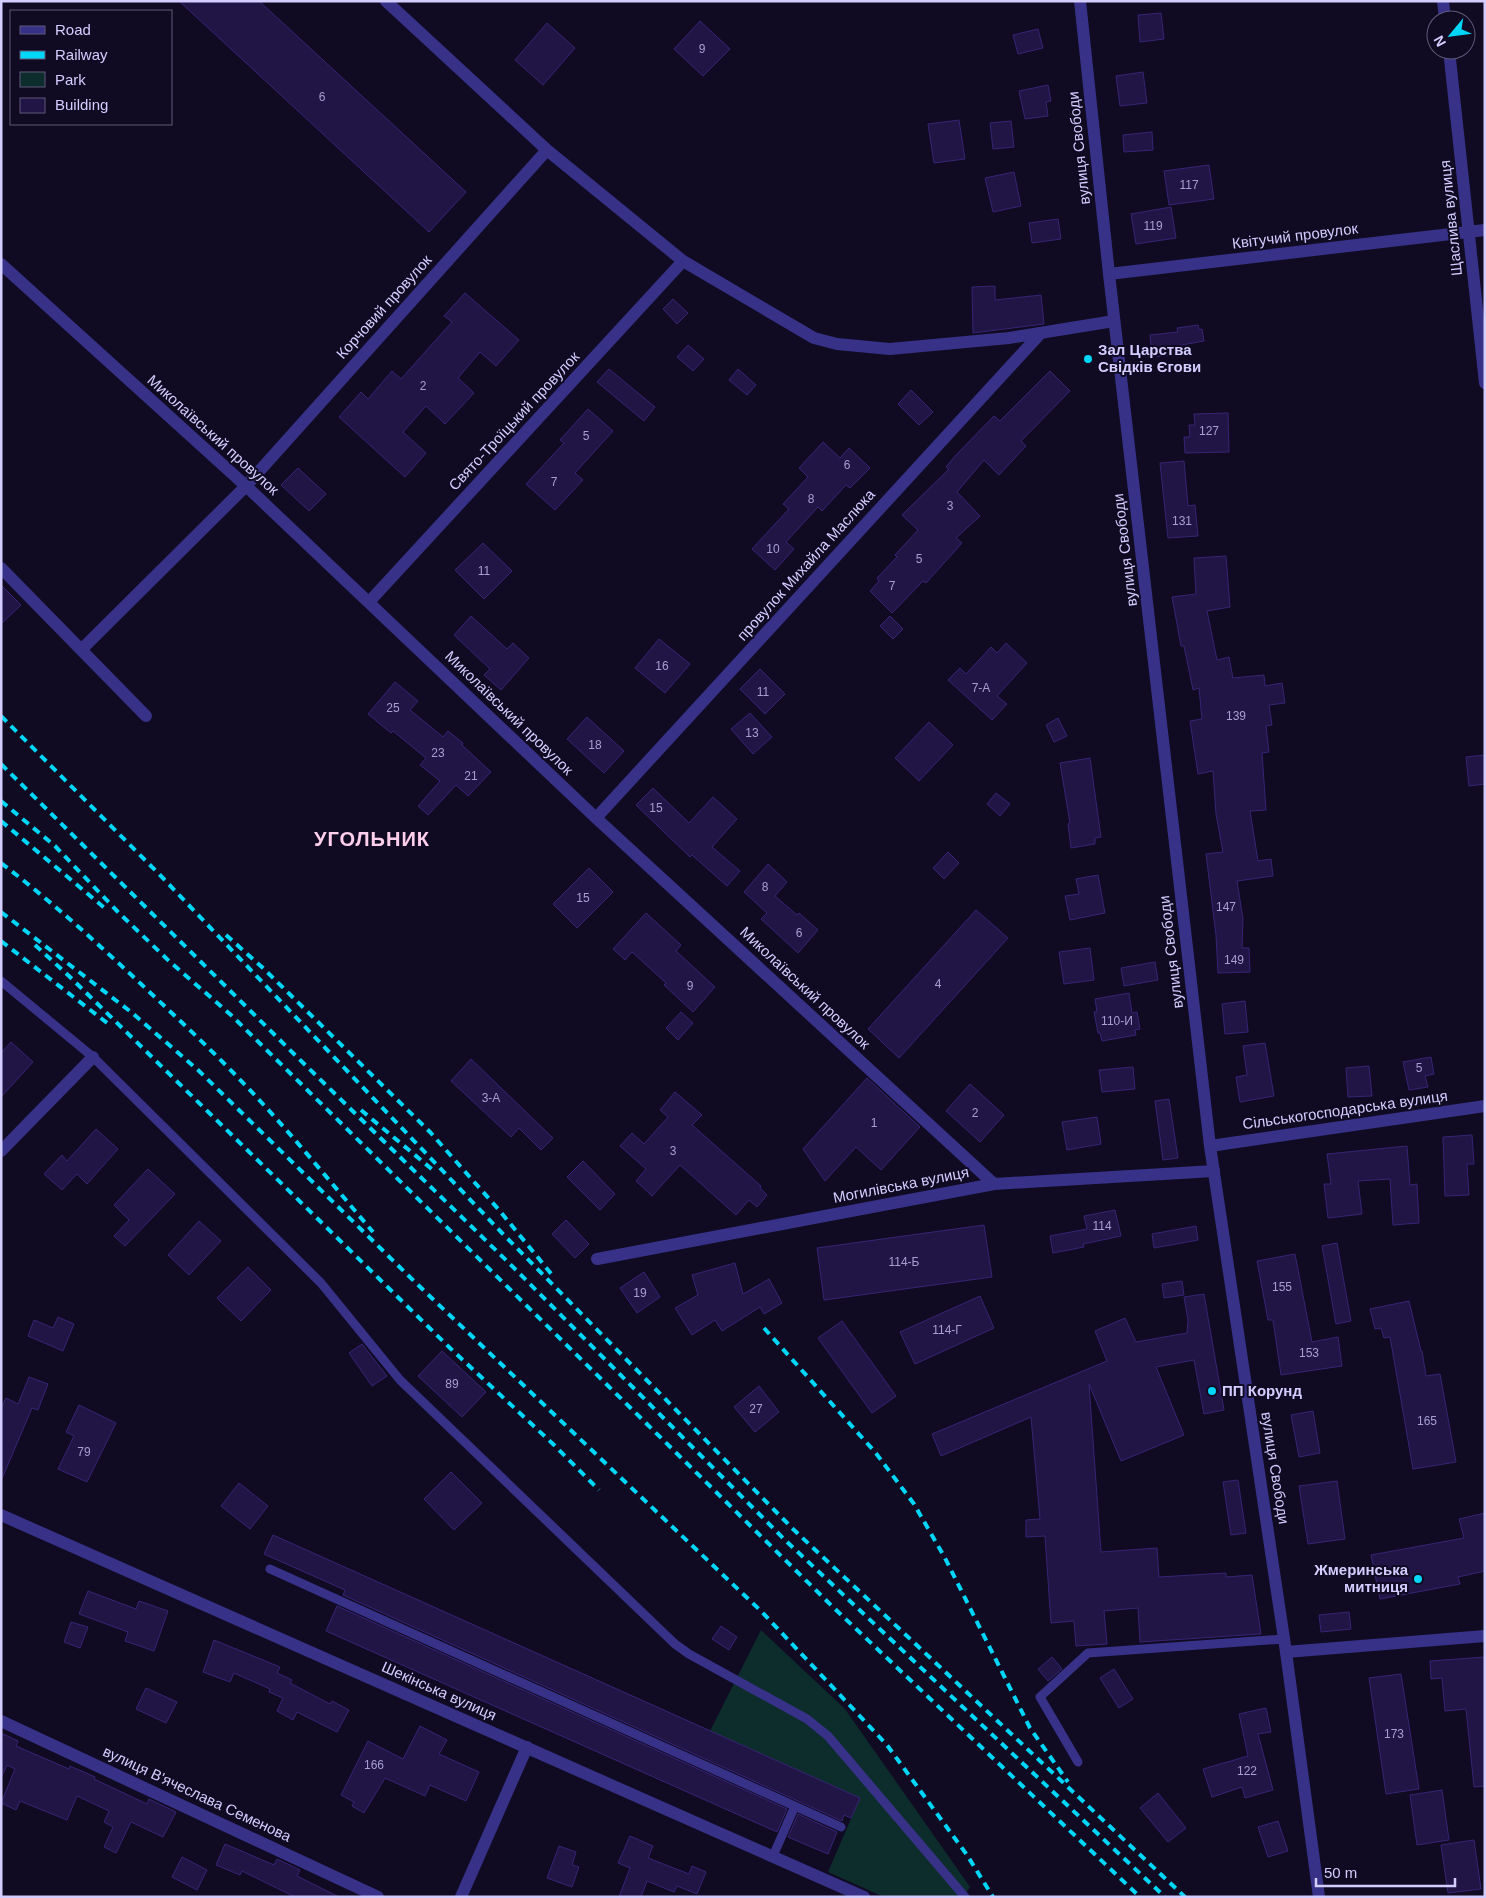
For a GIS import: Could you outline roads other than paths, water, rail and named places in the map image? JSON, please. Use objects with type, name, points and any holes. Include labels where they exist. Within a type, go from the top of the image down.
[{"type":"street","points":[[386,1],[547,150],[683,261],[814,338],[837,344],[890,349],[1040,334],[1114,321]]},
{"type":"street","name":"вулиця Свободи","points":[[1080,1],[1114,321],[1210,1146],[1285,1645],[1319,1897]]},
{"type":"street","name":"Щаслива вулиця","points":[[1450,60],[1485,383]]},
{"type":"street","name":"Корчовий провулок","points":[[82,649],[246,486],[547,150]]},
{"type":"street","name":"Квітучий провулок","points":[[1109,274],[1485,230]]},
{"type":"street","name":"Свято-Троїцький провулок","points":[[369,602],[683,261]]},
{"type":"street","name":"Миколаївський провулок","points":[[1,264],[246,486],[596,818],[994,1184]]},
{"type":"street","name":"провулок Михайла Маслюка","points":[[596,818],[1040,334]]},
{"type":"street","points":[[1,568],[146,716]]},
{"type":"street","points":[[1,1151],[93,1057]]},
{"type":"street","name":"Сільськогосподарська вулиця","points":[[1210,1146],[1485,1106]]},
{"type":"street","name":"Могилівська вулиця","points":[[597,1259],[994,1184],[1214,1171]]},
{"type":"street","name":"Шекінська вулиця","points":[[1,1515],[864,1897]]},
{"type":"street","points":[[1285,1645],[1485,1636]]},
{"type":"street","name":"вулиця В'ячеслава Семенова","points":[[1,1721],[378,1897]]},
{"type":"street","points":[[461,1897],[527,1748]]},
{"type":"lane","points":[[1,981],[93,1057],[321,1283],[400,1380],[675,1644],[807,1719],[828,1736],[965,1897]]},
{"type":"lane","points":[[270,1570],[841,1827]]},
{"type":"lane","points":[[1078,1762],[1040,1698],[1088,1653],[1285,1645]]},
{"type":"lane","points":[[773,1856],[795,1806]]},
{"type":"railway","points":[[1,716],[160,875],[502,1233],[793,1529],[1185,1897]]},
{"type":"railway","points":[[1,764],[294,1054],[509,1263],[785,1540],[1165,1897]]},
{"type":"railway","points":[[1,801],[55,846],[118,912],[169,961],[231,1015],[835,1609],[1140,1897]]},
{"type":"railway","points":[[1,821],[107,910]]},
{"type":"railway","points":[[1,863],[90,937],[221,1060],[279,1122],[373,1232]]},
{"type":"railway","points":[[1,912],[131,1012],[198,1070],[417,1284],[762,1612],[887,1745],[967,1855],[993,1897]]},
{"type":"railway","points":[[226,935],[263,968],[430,1132],[499,1210],[553,1276]]},
{"type":"railway","points":[[1,941],[111,1026]]},
{"type":"railway","points":[[35,945],[599,1490]]},
{"type":"railway","points":[[361,1110],[434,1171]]},
{"type":"railway","points":[[764,1328],[875,1452],[914,1504],[945,1558],[1030,1728],[1068,1782]]},
{"type":"place","name":"Зал Царства Свідків Єгови","points":[[1088,359]]},
{"type":"place","name":"ПП Корунд","points":[[1212,1391]]},
{"type":"place","name":"Жмеринська митниця","points":[[1418,1579]]},
{"type":"district","name":"УГОЛЬНИК","points":[[372,839]]}]
